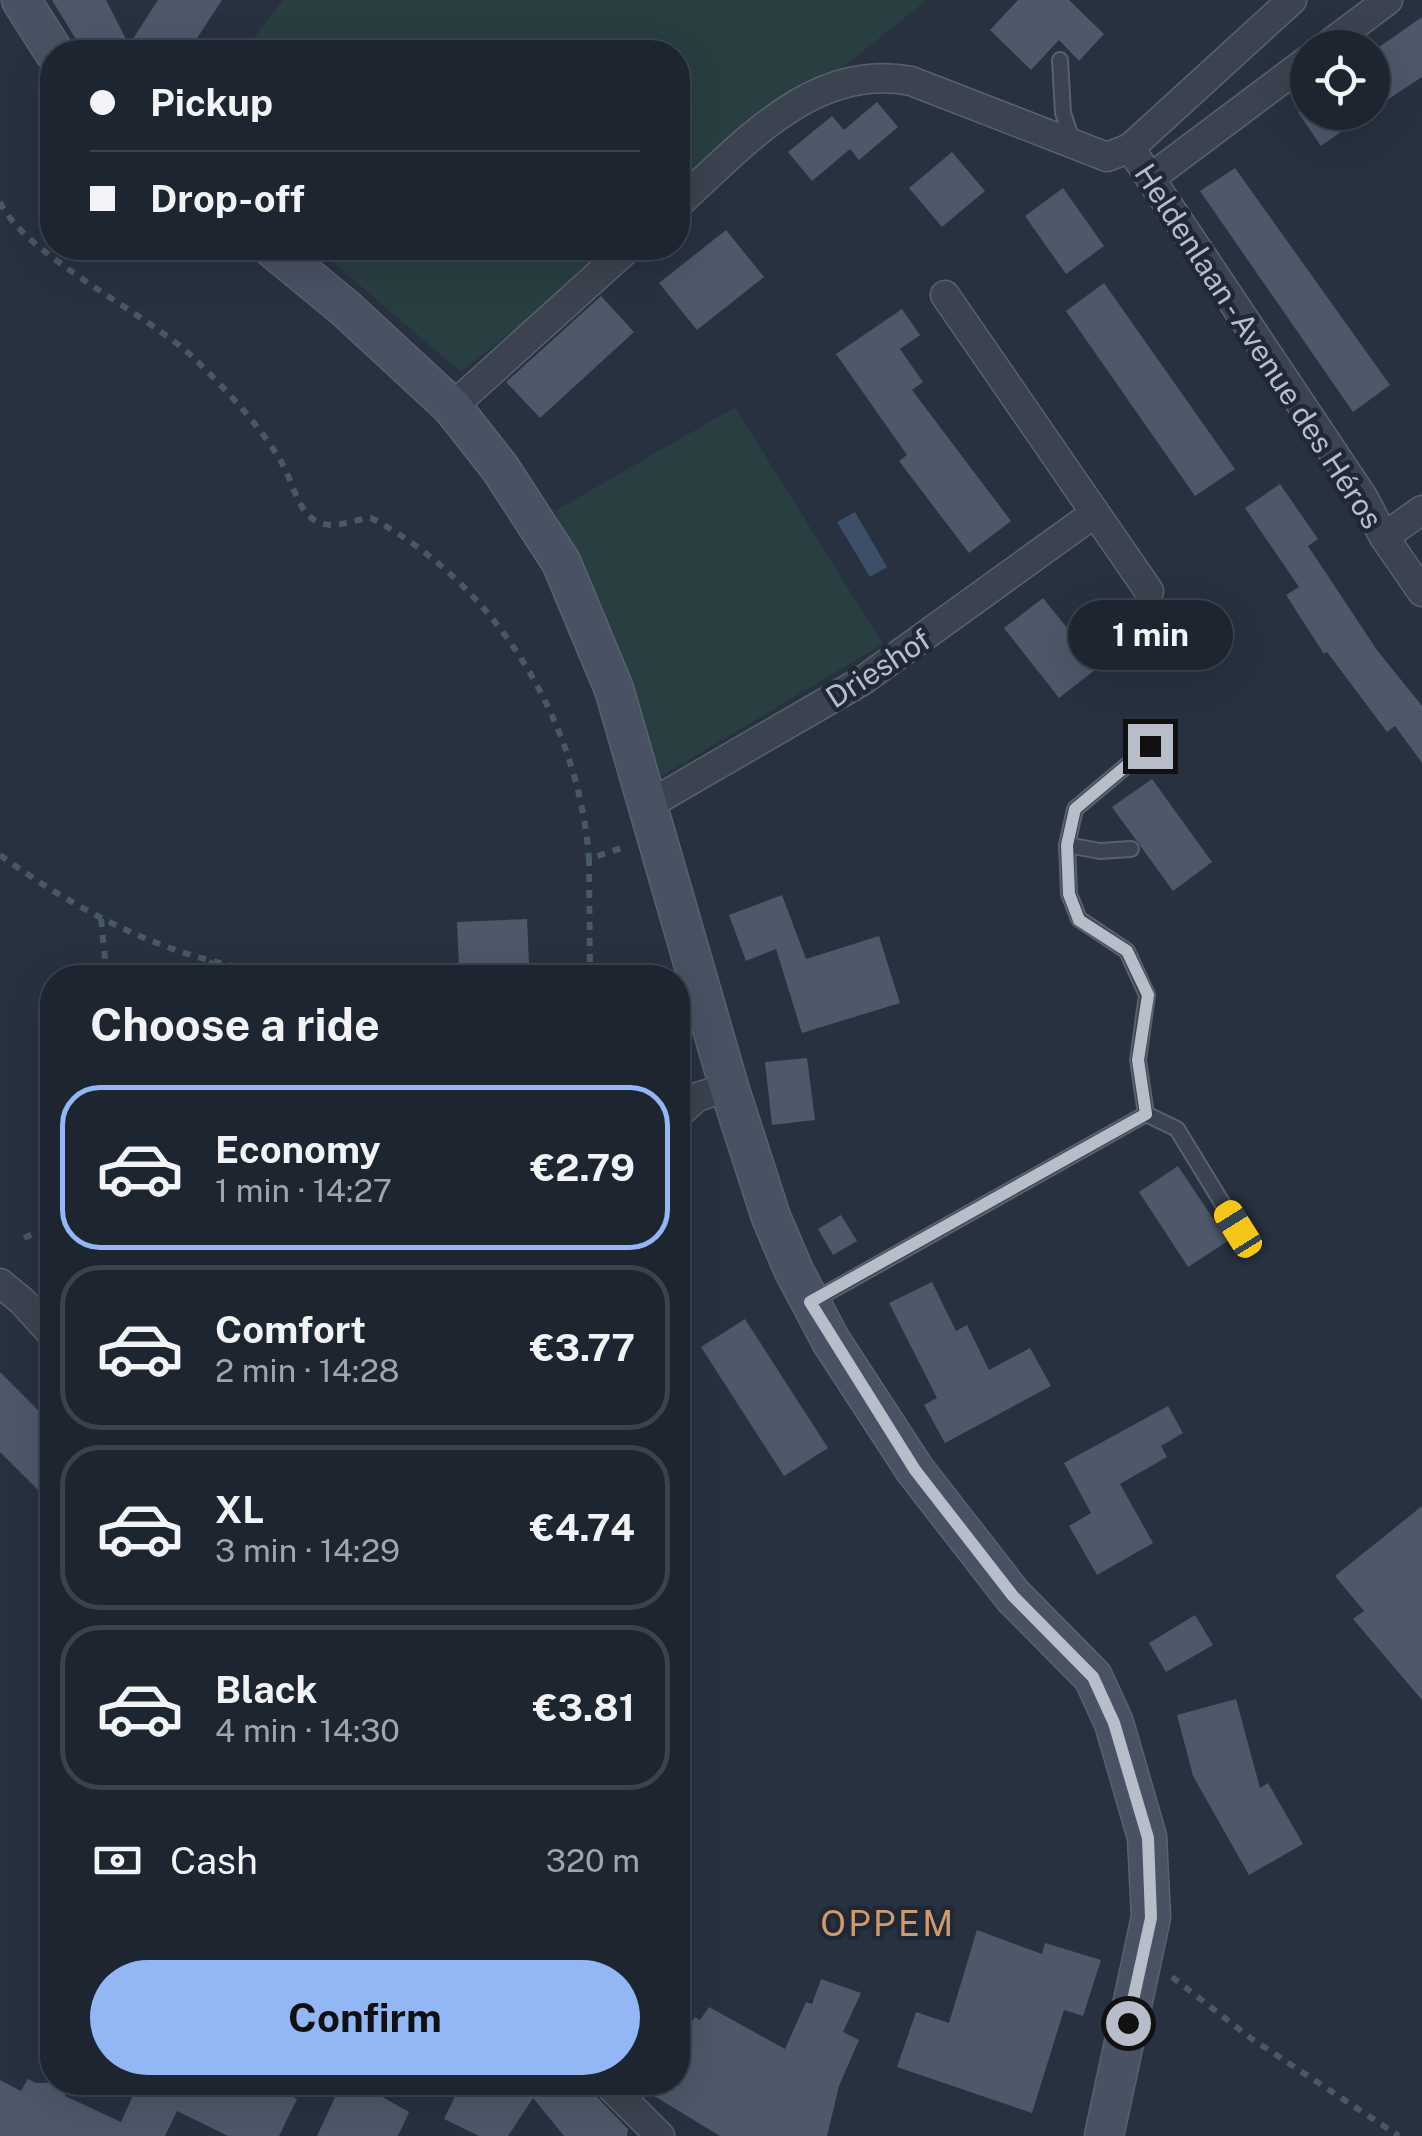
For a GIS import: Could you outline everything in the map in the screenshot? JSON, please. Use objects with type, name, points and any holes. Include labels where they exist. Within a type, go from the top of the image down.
[{"type":"street","points":[[21,0],[46,40]]},
{"type":"street","points":[[690,194],[798,102],[830,85],[856,78],[883,76],[911,81],[1106,156],[1130,148],[1292,0]]},
{"type":"street","points":[[1348,30],[1388,0]]},
{"type":"street","points":[[1152,177],[1290,74]]},
{"type":"street","name":"Heldenlaan - Avenue des Héros","points":[[1130,148],[1364,496],[1384,537],[1422,592]]},
{"type":"street","points":[[286,260],[452,407],[500,468],[561,562],[614,689],[729,1087],[771,1217],[810,1302],[915,1470],[1013,1596],[1093,1677],[1130,1768],[1148,1838],[1151,1918],[1104,2136]]},
{"type":"street","points":[[452,407],[615,260]]},
{"type":"street","points":[[945,295],[1149,591]]},
{"type":"street","points":[[1384,537],[1422,510]]},
{"type":"street","name":"Drieshof","points":[[652,821],[862,681],[1095,513]]},
{"type":"street","points":[[690,1103],[696,1097],[729,1087]]},
{"type":"street","points":[[0,1284],[40,1320]]},
{"type":"street","points":[[619,2095],[660,2136]]},
{"type":"lane","points":[[1060,60],[1063,113],[1073,144]]},
{"type":"lane","points":[[1146,1114],[1138,1060],[1148,995],[1127,951],[1079,920],[1069,894],[1067,845],[1075,809],[1150,746]]},
{"type":"lane","points":[[1067,845],[1100,851],[1132,849]]},
{"type":"lane","points":[[1146,1114],[1177,1129],[1238,1229]]},
{"type":"lane","points":[[810,1302],[1146,1114]]},
{"type":"path","points":[[0,202],[14,225],[40,245]]},
{"type":"path","points":[[60,260],[150,321],[192,356],[280,460],[298,500],[310,516],[330,525],[371,518],[437,565],[478,601],[514,648],[546,700],[582,810],[588,860],[590,965]]},
{"type":"path","points":[[588,860],[652,821]]},
{"type":"path","points":[[0,855],[101,920],[213,961],[237,965]]},
{"type":"path","points":[[101,920],[106,965]]},
{"type":"path","points":[[210,965],[213,961]]},
{"type":"path","points":[[24,1238],[40,1231]]},
{"type":"path","points":[[1143,1955],[1252,2038],[1400,2136]]},
{"type":"green space","points":[[283,0],[927,0],[690,189],[690,40],[252,40]]},
{"type":"green space","points":[[330,260],[602,260],[461,372]]},
{"type":"green space","points":[[735,407],[883,644],[660,777],[555,511]]},
{"type":"water","points":[[855,512],[887,567],[870,577],[837,522]]},
{"type":"building","points":[[52,0],[106,0],[126,40],[76,40]]},
{"type":"building","points":[[158,0],[222,0],[196,40],[132,40]]},
{"type":"building","points":[[1018,0],[1069,0],[1104,34],[1079,61],[1059,40],[1031,70],[990,30]]},
{"type":"building","points":[[1422,17],[1422,77],[1390,98],[1390,39]]},
{"type":"building","points":[[877,102],[898,127],[859,160],[850,149],[812,181],[788,152],[832,116],[844,130]]},
{"type":"building","points":[[1310,130],[1344,130],[1321,146]]},
{"type":"building","points":[[952,152],[985,191],[942,227],[909,188]]},
{"type":"building","points":[[1235,168],[1390,385],[1353,412],[1200,191]]},
{"type":"building","points":[[1063,188],[1104,246],[1066,274],[1025,216]]},
{"type":"building","points":[[726,230],[764,277],[697,330],[659,283]]},
{"type":"building","points":[[1104,283],[1235,469],[1195,496],[1066,311]]},
{"type":"building","points":[[601,296],[634,332],[540,418],[506,382]]},
{"type":"building","points":[[902,309],[920,335],[900,349],[923,382],[912,390],[1011,521],[969,553],[899,461],[907,455],[836,354]]},
{"type":"building","points":[[1280,484],[1318,539],[1308,546],[1377,650],[1422,706],[1422,763],[1395,726],[1387,732],[1327,652],[1324,654],[1286,595],[1299,587],[1245,508]]},
{"type":"building","points":[[1043,598],[1072,634],[1097,615],[1123,648],[1059,698],[1004,628]]},
{"type":"building","points":[[1152,779],[1212,862],[1173,891],[1112,807]]},
{"type":"building","points":[[782,895],[806,959],[879,936],[900,1003],[802,1033],[776,949],[746,961],[729,915]]},
{"type":"building","points":[[527,919],[529,964],[459,965],[457,922]]},
{"type":"building","points":[[807,1058],[815,1120],[772,1125],[765,1062]]},
{"type":"building","points":[[1178,1166],[1228,1241],[1188,1267],[1139,1192]]},
{"type":"building","points":[[841,1215],[857,1241],[833,1255],[818,1229]]},
{"type":"building","points":[[932,1282],[956,1331],[967,1325],[989,1370],[1030,1348],[1051,1386],[945,1443],[924,1405],[937,1398],[889,1303]]},
{"type":"building","points":[[745,1319],[828,1448],[784,1476],[701,1347]]},
{"type":"building","points":[[0,1372],[40,1412],[40,1492],[0,1452]]},
{"type":"building","points":[[1168,1406],[1183,1433],[1161,1446],[1167,1457],[1120,1484],[1153,1543],[1097,1575],[1069,1526],[1091,1513],[1064,1463]]},
{"type":"building","points":[[1422,1506],[1422,1700],[1353,1619],[1364,1611],[1335,1576]]},
{"type":"building","points":[[1195,1615],[1213,1645],[1166,1672],[1149,1643]]},
{"type":"building","points":[[1236,1699],[1260,1788],[1268,1783],[1303,1844],[1249,1875],[1193,1776],[1177,1715]]},
{"type":"building","points":[[977,1930],[1042,1954],[1045,1943],[1101,1960],[1083,2016],[1064,2010],[1032,2113],[897,2067],[916,2012],[949,2023]]},
{"type":"building","points":[[821,1979],[861,1993],[843,2032],[859,2040],[839,2086],[827,2136],[720,2136],[652,2095],[690,2095],[690,2025],[695,2017],[700,2020],[709,2007],[785,2049],[806,2002],[812,2004]]},
{"type":"building","points":[[28,2079],[40,2083],[40,2095],[66,2095],[121,2122],[133,2095],[289,2095],[297,2099],[279,2136],[228,2136],[177,2111],[165,2136],[0,2136],[0,2080],[21,2091]]},
{"type":"building","points":[[336,2095],[379,2095],[409,2112],[398,2136],[317,2136]]},
{"type":"building","points":[[456,2095],[595,2095],[628,2129],[627,2136],[564,2136],[533,2098],[508,2136],[479,2136],[444,2119]]},
{"type":"district","name":"OPPEM","points":[[888,1923]]},
{"type":"route","points":[[1128,2023],[1151,1918],[1148,1838],[1114,1723],[1093,1677],[1013,1596],[915,1470],[810,1302],[1146,1114],[1138,1060],[1148,995],[1127,951],[1079,920],[1069,894],[1067,845],[1075,809],[1150,746]]}]
